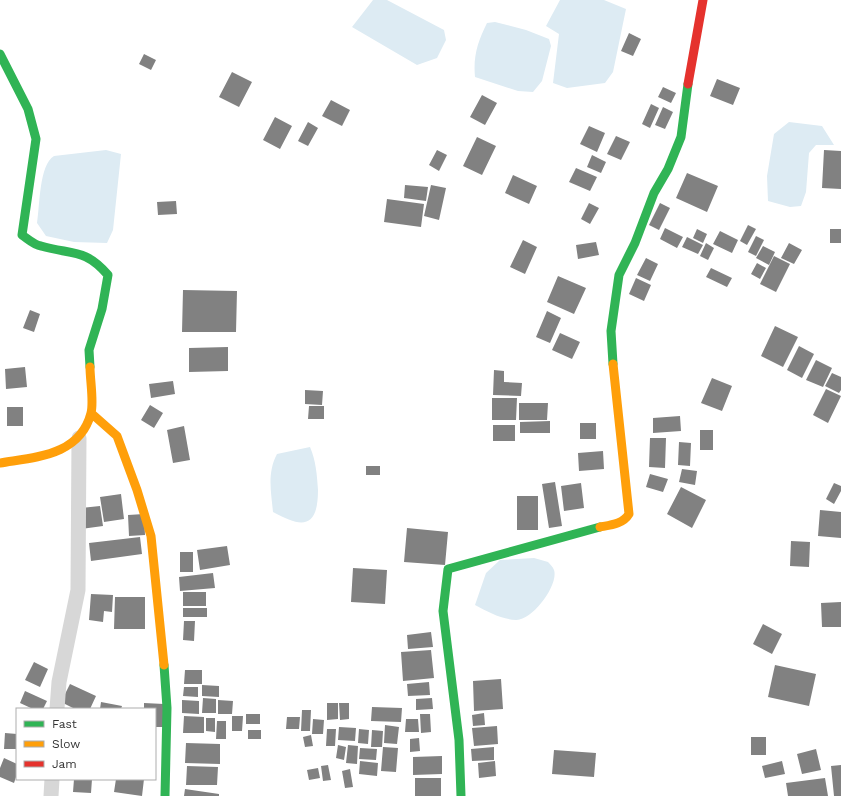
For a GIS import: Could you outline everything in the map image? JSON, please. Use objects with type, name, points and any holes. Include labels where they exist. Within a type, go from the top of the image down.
[{"type":"street","points":[[461,796],[459,740],[443,611],[448,570],[620,522],[626,519],[629,514],[617,411],[611,331],[619,275],[634,243],[654,193],[668,169],[681,137],[688,82],[703,0]]},
{"type":"street","points":[[0,54],[28,109],[36,139],[22,235],[39,246],[84,255],[96,262],[108,275],[102,309],[89,350],[91,413],[79,438],[78,590],[59,682],[57,708]]},
{"type":"street","points":[[91,413],[117,436],[152,536],[162,631],[167,708],[165,796]]},
{"type":"street","points":[[0,463],[51,455],[79,438]]},
{"type":"street","points":[[51,796],[52,780]]},
{"type":"shaded area","points":[[373,0],[387,0],[444,30],[446,40],[437,58],[417,65],[352,27]]},
{"type":"shaded area","points":[[560,0],[604,0],[626,9],[613,72],[605,83],[567,88],[553,83],[559,34],[546,26]]},
{"type":"shaded area","points":[[495,22],[526,30],[549,39],[551,46],[542,81],[533,92],[518,91],[475,77],[476,55],[481,36],[487,23]]},
{"type":"shaded area","points":[[789,122],[822,126],[834,145],[816,145],[809,153],[806,192],[801,206],[790,207],[768,201],[767,176],[774,134]]},
{"type":"shaded area","points":[[106,150],[121,154],[113,230],[107,243],[74,242],[46,236],[37,223],[41,186],[45,168],[49,161],[54,156]]},
{"type":"shaded area","points":[[310,447],[317,473],[318,490],[315,512],[306,522],[292,521],[273,512],[271,489],[272,468],[277,454]]},
{"type":"shaded area","points":[[534,558],[548,562],[554,569],[554,576],[552,584],[543,601],[529,615],[522,619],[510,619],[495,615],[475,605],[486,573],[500,560]]},
{"type":"building","points":[[629,33],[641,39],[633,56],[621,51]]},
{"type":"building","points":[[144,54],[156,60],[151,70],[139,64]]},
{"type":"building","points":[[232,72],[252,82],[239,107],[219,97]]},
{"type":"building","points":[[717,79],[740,88],[733,105],[710,96]]},
{"type":"building","points":[[663,87],[676,93],[671,103],[658,97]]},
{"type":"building","points":[[482,95],[497,103],[485,125],[470,117]]},
{"type":"building","points":[[331,100],[350,110],[342,126],[322,116]]},
{"type":"building","points":[[651,104],[659,108],[650,128],[642,124]]},
{"type":"building","points":[[663,107],[673,112],[665,129],[655,125]]},
{"type":"building","points":[[275,117],[292,126],[280,149],[263,140]]},
{"type":"building","points":[[308,122],[318,128],[308,146],[298,141]]},
{"type":"building","points":[[589,126],[605,133],[597,152],[580,144]]},
{"type":"building","points":[[616,136],[630,142],[621,160],[607,154]]},
{"type":"building","points":[[477,137],[496,146],[482,175],[463,166]]},
{"type":"building","points":[[437,150],[447,155],[439,171],[429,165]]},
{"type":"building","points":[[824,150],[841,151],[841,189],[822,188]]},
{"type":"building","points":[[592,155],[606,162],[601,173],[587,167]]},
{"type":"building","points":[[576,168],[597,177],[590,191],[569,182]]},
{"type":"building","points":[[687,173],[718,186],[707,212],[676,198]]},
{"type":"building","points":[[513,175],[537,186],[529,204],[505,193]]},
{"type":"building","points":[[405,185],[428,187],[426,201],[404,198]]},
{"type":"building","points":[[431,185],[446,188],[439,220],[424,216]]},
{"type":"building","points":[[387,199],[424,204],[421,227],[384,222]]},
{"type":"building","points":[[176,201],[177,214],[158,215],[157,202]]},
{"type":"building","points":[[589,203],[599,208],[590,224],[581,219]]},
{"type":"building","points":[[660,203],[670,208],[659,230],[649,225]]},
{"type":"building","points":[[748,225],[756,229],[747,245],[740,241]]},
{"type":"building","points":[[665,228],[683,237],[677,248],[660,239]]},
{"type":"building","points":[[697,229],[707,234],[703,243],[693,238]]},
{"type":"building","points":[[830,229],[841,229],[841,243],[830,243]]},
{"type":"building","points":[[720,231],[738,240],[732,253],[713,244]]},
{"type":"building","points":[[756,236],[764,240],[756,256],[748,252]]},
{"type":"building","points":[[687,237],[703,245],[698,254],[682,247]]},
{"type":"building","points":[[523,240],[537,247],[525,274],[510,267]]},
{"type":"building","points":[[596,242],[599,255],[578,259],[576,245]]},
{"type":"building","points":[[706,243],[714,248],[708,260],[700,256]]},
{"type":"building","points":[[789,243],[802,250],[794,264],[781,258]]},
{"type":"building","points":[[763,246],[775,252],[769,265],[756,258]]},
{"type":"building","points":[[774,256],[790,264],[776,292],[760,284]]},
{"type":"building","points":[[646,258],[658,264],[650,281],[637,275]]},
{"type":"building","points":[[757,263],[766,268],[760,279],[751,274]]},
{"type":"building","points":[[711,268],[732,278],[727,287],[706,277]]},
{"type":"building","points":[[558,276],[586,288],[574,314],[547,302]]},
{"type":"building","points":[[636,278],[651,285],[644,301],[629,294]]},
{"type":"building","points":[[183,290],[237,291],[236,332],[182,332]]},
{"type":"building","points":[[30,310],[40,314],[34,332],[23,328]]},
{"type":"building","points":[[547,311],[561,318],[550,343],[536,337]]},
{"type":"building","points":[[775,326],[798,337],[783,367],[761,356]]},
{"type":"building","points":[[560,333],[580,342],[572,359],[552,350]]},
{"type":"building","points":[[799,346],[814,354],[802,378],[787,370]]},
{"type":"building","points":[[228,347],[228,371],[189,372],[189,348]]},
{"type":"building","points":[[816,360],[832,368],[823,387],[806,380]]},
{"type":"building","points":[[25,367],[27,387],[6,389],[5,369]]},
{"type":"building","points":[[494,370],[504,371],[504,382],[522,383],[521,396],[493,395]]},
{"type":"building","points":[[832,373],[841,377],[841,390],[839,393],[825,386]]},
{"type":"building","points":[[712,378],[732,386],[722,411],[701,403]]},
{"type":"building","points":[[173,381],[175,394],[151,398],[149,384]]},
{"type":"building","points":[[826,389],[841,396],[828,423],[813,415]]},
{"type":"building","points":[[305,390],[323,391],[322,405],[305,404]]},
{"type":"building","points":[[492,398],[517,398],[516,420],[492,420]]},
{"type":"building","points":[[519,403],[548,403],[547,420],[519,420]]},
{"type":"building","points":[[150,405],[163,413],[154,428],[141,420]]},
{"type":"building","points":[[309,406],[324,406],[324,419],[308,419]]},
{"type":"building","points":[[7,407],[23,407],[23,426],[7,426]]},
{"type":"building","points":[[680,416],[681,431],[653,433],[653,418]]},
{"type":"building","points":[[550,421],[550,433],[520,433],[520,422]]},
{"type":"building","points":[[580,423],[596,423],[596,439],[580,439]]},
{"type":"building","points":[[493,425],[515,425],[515,441],[493,441]]},
{"type":"building","points":[[184,426],[190,460],[173,463],[167,430]]},
{"type":"building","points":[[700,430],[713,430],[713,450],[700,450]]},
{"type":"building","points":[[650,438],[666,438],[665,468],[649,467]]},
{"type":"building","points":[[679,442],[691,443],[690,466],[678,465]]},
{"type":"building","points":[[603,451],[604,469],[579,471],[578,453]]},
{"type":"building","points":[[366,466],[380,466],[380,475],[366,475]]},
{"type":"building","points":[[682,469],[697,471],[695,485],[679,482]]},
{"type":"building","points":[[650,474],[668,479],[663,492],[646,487]]},
{"type":"building","points":[[555,482],[562,526],[549,528],[542,484]]},
{"type":"building","points":[[581,483],[584,508],[564,511],[561,486]]},
{"type":"building","points":[[834,483],[841,486],[841,491],[834,504],[826,499]]},
{"type":"building","points":[[681,487],[706,500],[692,528],[667,514]]},
{"type":"building","points":[[121,494],[124,519],[104,522],[100,497]]},
{"type":"building","points":[[517,496],[538,496],[538,530],[517,530]]},
{"type":"building","points":[[100,506],[103,526],[81,529],[81,508]]},
{"type":"building","points":[[820,510],[841,512],[841,538],[818,536]]},
{"type":"building","points":[[144,514],[145,535],[129,536],[128,515]]},
{"type":"building","points":[[407,528],[448,532],[445,565],[404,562]]},
{"type":"building","points":[[140,537],[142,554],[91,561],[89,543]]},
{"type":"building","points":[[791,541],[810,542],[809,567],[790,566]]},
{"type":"building","points":[[227,546],[230,565],[200,570],[197,550]]},
{"type":"building","points":[[180,552],[193,552],[193,572],[180,572]]},
{"type":"building","points":[[353,568],[387,570],[385,604],[351,602]]},
{"type":"building","points":[[213,573],[215,588],[180,591],[179,577]]},
{"type":"building","points":[[183,592],[206,592],[206,606],[183,606]]},
{"type":"building","points":[[91,594],[113,595],[112,612],[104,611],[103,622],[89,620]]},
{"type":"building","points":[[115,597],[145,597],[145,629],[114,629]]},
{"type":"building","points":[[841,602],[841,627],[822,627],[821,603]]},
{"type":"building","points":[[183,608],[207,608],[207,617],[183,617]]},
{"type":"building","points":[[184,621],[195,621],[194,641],[183,640]]},
{"type":"building","points":[[763,624],[782,634],[772,654],[753,644]]},
{"type":"building","points":[[431,632],[433,647],[408,649],[407,635]]},
{"type":"building","points":[[431,650],[434,678],[403,681],[401,652]]},
{"type":"building","points":[[34,662],[48,669],[40,687],[25,680]]},
{"type":"building","points":[[775,665],[816,674],[809,706],[768,697]]},
{"type":"building","points":[[185,670],[202,670],[202,684],[184,684]]},
{"type":"building","points":[[501,679],[503,709],[474,711],[473,681]]},
{"type":"building","points":[[429,682],[430,695],[408,696],[407,684]]},
{"type":"building","points":[[70,684],[96,696],[90,708],[73,708],[61,702]]},
{"type":"building","points":[[202,685],[219,686],[219,697],[202,696]]},
{"type":"building","points":[[184,687],[198,687],[198,697],[183,696]]},
{"type":"building","points":[[25,691],[47,701],[44,708],[31,708],[20,703]]},
{"type":"building","points":[[203,698],[216,699],[216,713],[202,713]]},
{"type":"building","points":[[432,698],[433,709],[416,710],[416,699]]},
{"type":"building","points":[[182,700],[199,701],[199,714],[182,713]]},
{"type":"building","points":[[218,700],[233,701],[232,714],[218,714]]},
{"type":"building","points":[[101,702],[122,706],[121,708],[100,708]]},
{"type":"building","points":[[144,703],[164,704],[163,727],[156,727],[156,708],[144,708]]},
{"type":"building","points":[[327,703],[338,703],[338,719],[327,720]]},
{"type":"building","points":[[339,703],[349,703],[349,719],[340,720]]},
{"type":"building","points":[[372,707],[402,708],[401,722],[371,721]]},
{"type":"building","points":[[302,710],[311,710],[310,731],[301,731]]},
{"type":"building","points":[[484,713],[485,725],[473,726],[472,715]]},
{"type":"building","points":[[246,714],[260,714],[260,724],[246,724]]},
{"type":"building","points":[[420,714],[430,714],[431,732],[421,733]]},
{"type":"building","points":[[184,716],[204,717],[204,733],[183,733]]},
{"type":"building","points":[[232,716],[243,716],[242,731],[232,731]]},
{"type":"building","points":[[287,717],[300,717],[299,729],[286,729]]},
{"type":"building","points":[[206,718],[215,718],[215,732],[206,731]]},
{"type":"building","points":[[313,719],[324,720],[323,734],[312,734]]},
{"type":"building","points":[[406,719],[418,719],[419,732],[405,732]]},
{"type":"building","points":[[217,721],[226,721],[226,739],[216,739]]},
{"type":"building","points":[[385,725],[399,727],[397,744],[384,743]]},
{"type":"building","points":[[497,726],[498,744],[474,746],[472,728]]},
{"type":"building","points":[[339,727],[356,728],[355,741],[338,740]]},
{"type":"building","points":[[327,729],[336,729],[335,746],[326,746]]},
{"type":"building","points":[[359,729],[369,730],[368,744],[358,743]]},
{"type":"building","points":[[248,730],[261,730],[261,739],[248,739]]},
{"type":"building","points":[[372,730],[383,731],[382,747],[371,747]]},
{"type":"building","points":[[5,733],[16,734],[16,749],[4,749]]},
{"type":"building","points":[[311,735],[313,746],[305,747],[303,737]]},
{"type":"building","points":[[751,737],[766,737],[766,755],[751,755]]},
{"type":"building","points":[[419,738],[420,751],[410,752],[410,739]]},
{"type":"building","points":[[186,743],[220,744],[220,764],[185,763]]},
{"type":"building","points":[[338,745],[346,747],[344,760],[336,758]]},
{"type":"building","points":[[348,745],[358,746],[357,764],[346,763]]},
{"type":"building","points":[[383,747],[398,748],[396,772],[381,771]]},
{"type":"building","points":[[494,747],[494,760],[472,761],[471,749]]},
{"type":"building","points":[[360,748],[377,749],[376,760],[359,759]]},
{"type":"building","points":[[816,749],[821,770],[802,774],[797,754]]},
{"type":"building","points":[[554,750],[596,753],[594,777],[552,774]]},
{"type":"building","points":[[442,756],[442,774],[413,775],[413,757]]},
{"type":"building","points":[[4,758],[16,764],[16,777],[14,783],[0,777],[0,768]]},
{"type":"building","points":[[360,761],[378,763],[377,776],[359,774]]},
{"type":"building","points":[[495,761],[496,776],[479,778],[478,763]]},
{"type":"building","points":[[782,761],[785,774],[765,778],[762,766]]},
{"type":"building","points":[[328,765],[331,780],[323,781],[321,766]]},
{"type":"building","points":[[841,765],[841,796],[834,796],[831,766]]},
{"type":"building","points":[[187,766],[218,767],[217,785],[186,785]]},
{"type":"building","points":[[318,768],[320,778],[309,780],[307,770]]},
{"type":"building","points":[[350,769],[353,787],[345,788],[342,771]]},
{"type":"building","points":[[415,778],[441,778],[441,796],[415,796]]},
{"type":"building","points":[[825,778],[828,796],[788,796],[786,783]]},
{"type":"building","points":[[74,780],[92,780],[91,793],[73,792]]},
{"type":"building","points":[[116,780],[144,780],[142,796],[114,792]]},
{"type":"building","points":[[185,789],[219,794],[219,796],[184,796]]},
{"type":"traffic: fast","points":[[0,54],[28,109],[36,139],[22,235],[38,245],[85,256],[100,266],[108,275],[102,309],[89,350],[90,367]]},
{"type":"traffic: fast","points":[[613,364],[611,331],[619,275],[635,243],[654,193],[668,169],[681,137],[688,84]]},
{"type":"traffic: fast","points":[[461,796],[459,740],[443,611],[448,569],[600,527]]},
{"type":"traffic: fast","points":[[164,665],[167,708],[165,796]]},
{"type":"traffic: slow","points":[[600,527],[620,522],[629,514],[613,364]]},
{"type":"traffic: slow","points":[[0,463],[27,459],[54,452],[67,446],[77,438],[85,427],[92,408],[90,367]]},
{"type":"traffic: slow","points":[[91,413],[117,436],[137,490],[151,536],[164,665]]},
{"type":"traffic: jam","points":[[688,84],[703,0]]}]
